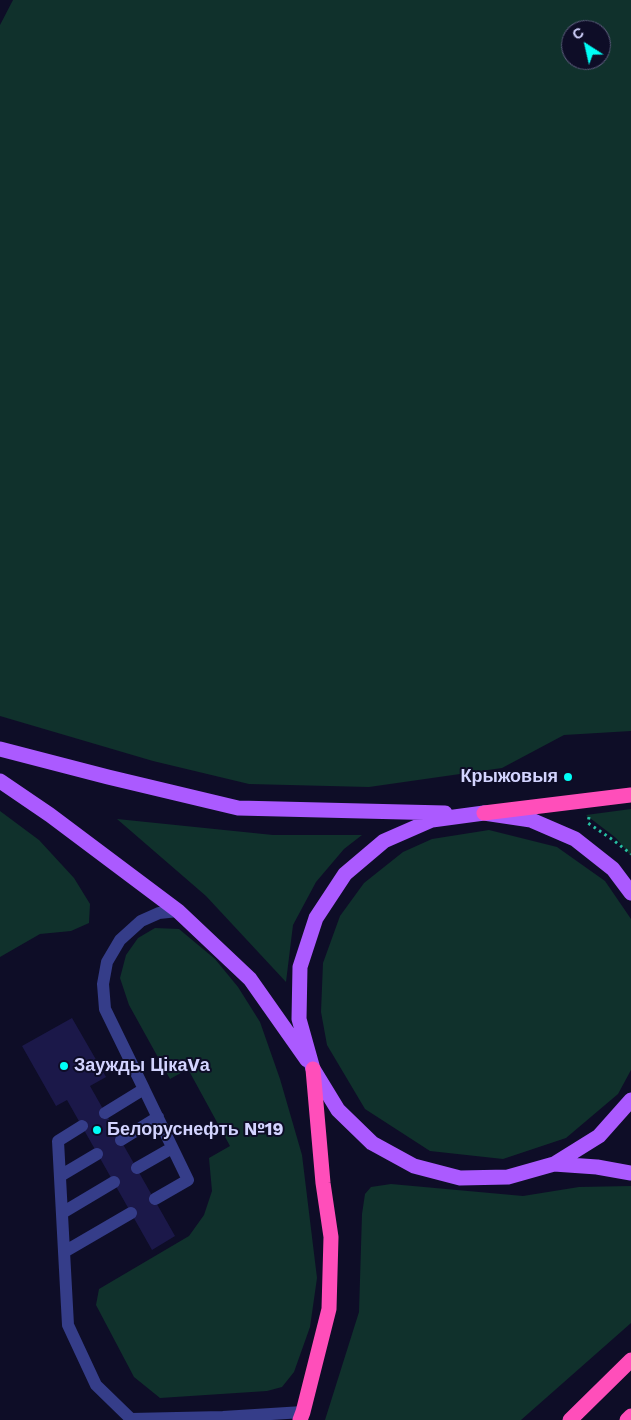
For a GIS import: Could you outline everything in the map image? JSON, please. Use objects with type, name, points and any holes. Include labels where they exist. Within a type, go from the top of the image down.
[{"type":"highway","points":[[484,813],[631,795]]},
{"type":"highway","points":[[301,1416],[329,1309],[331,1238],[323,1182],[313,1069]]},
{"type":"highway","points":[[570,1420],[631,1360]]},
{"type":"highway","points":[[627,1420],[631,1416]]},
{"type":"main road","points":[[0,750],[238,808],[484,813],[531,820],[575,839],[613,869],[631,893]]},
{"type":"main road","points":[[0,781],[50,815],[178,912],[250,979],[313,1069],[338,1110],[372,1144],[414,1166],[460,1178],[508,1177],[554,1164],[599,1136],[631,1100]]},
{"type":"main road","points":[[313,1069],[300,1019],[300,967],[316,918],[344,874],[384,841],[432,820],[484,813]]},
{"type":"main road","points":[[554,1164],[597,1167],[631,1173]]},
{"type":"lane","points":[[154,1199],[188,1180],[105,1009],[103,984],[107,962],[120,940],[141,921],[159,913],[178,912]]},
{"type":"lane","points":[[105,1113],[144,1089]]},
{"type":"lane","points":[[120,1140],[158,1117]]},
{"type":"lane","points":[[82,1126],[58,1141],[64,1252],[68,1325],[96,1385],[131,1419],[301,1416]]},
{"type":"lane","points":[[137,1168],[172,1148]]},
{"type":"lane","points":[[60,1176],[97,1154]]},
{"type":"lane","points":[[62,1212],[114,1182]]},
{"type":"lane","points":[[64,1252],[131,1213]]},
{"type":"path","points":[[590,809],[588,823],[631,854]]},
{"type":"green space","points":[[13,0],[631,0],[631,731],[564,735],[502,768],[369,787],[249,784],[153,761],[0,716],[0,25]]},
{"type":"green space","points":[[631,809],[631,856],[616,838],[586,815]]},
{"type":"green space","points":[[0,811],[39,840],[74,878],[90,904],[89,923],[71,931],[40,934],[0,957]]},
{"type":"green space","points":[[117,819],[273,835],[362,835],[344,849],[316,882],[293,925],[286,982],[206,896]]},
{"type":"green space","points":[[489,830],[557,847],[605,881],[631,919],[631,1070],[618,1094],[566,1138],[503,1159],[430,1151],[365,1109],[327,1045],[321,1012],[323,963],[340,916],[364,883],[403,852],[432,839]]},
{"type":"green space","points":[[155,928],[179,929],[215,959],[238,987],[260,1022],[280,1079],[302,1155],[317,1278],[310,1327],[294,1372],[282,1387],[267,1391],[160,1398],[134,1377],[96,1305],[99,1289],[189,1236],[204,1215],[212,1191],[209,1158],[230,1146],[188,1069],[170,1079],[129,1005],[120,978],[126,955],[138,938]]},
{"type":"green space","points":[[391,1184],[523,1196],[579,1187],[631,1186],[631,1323],[521,1420],[325,1420],[359,1312],[362,1214],[365,1194],[371,1187]]},
{"type":"building","points":[[72,1018],[106,1077],[90,1086],[175,1236],[152,1250],[67,1100],[56,1106],[22,1046]]},
{"type":"place","name":"Крыжовыя","points":[[568,777]]},
{"type":"place","name":"Заужды ЦікаVа","points":[[64,1066]]},
{"type":"place","name":"Белоруснефть №19","points":[[97,1130]]}]
